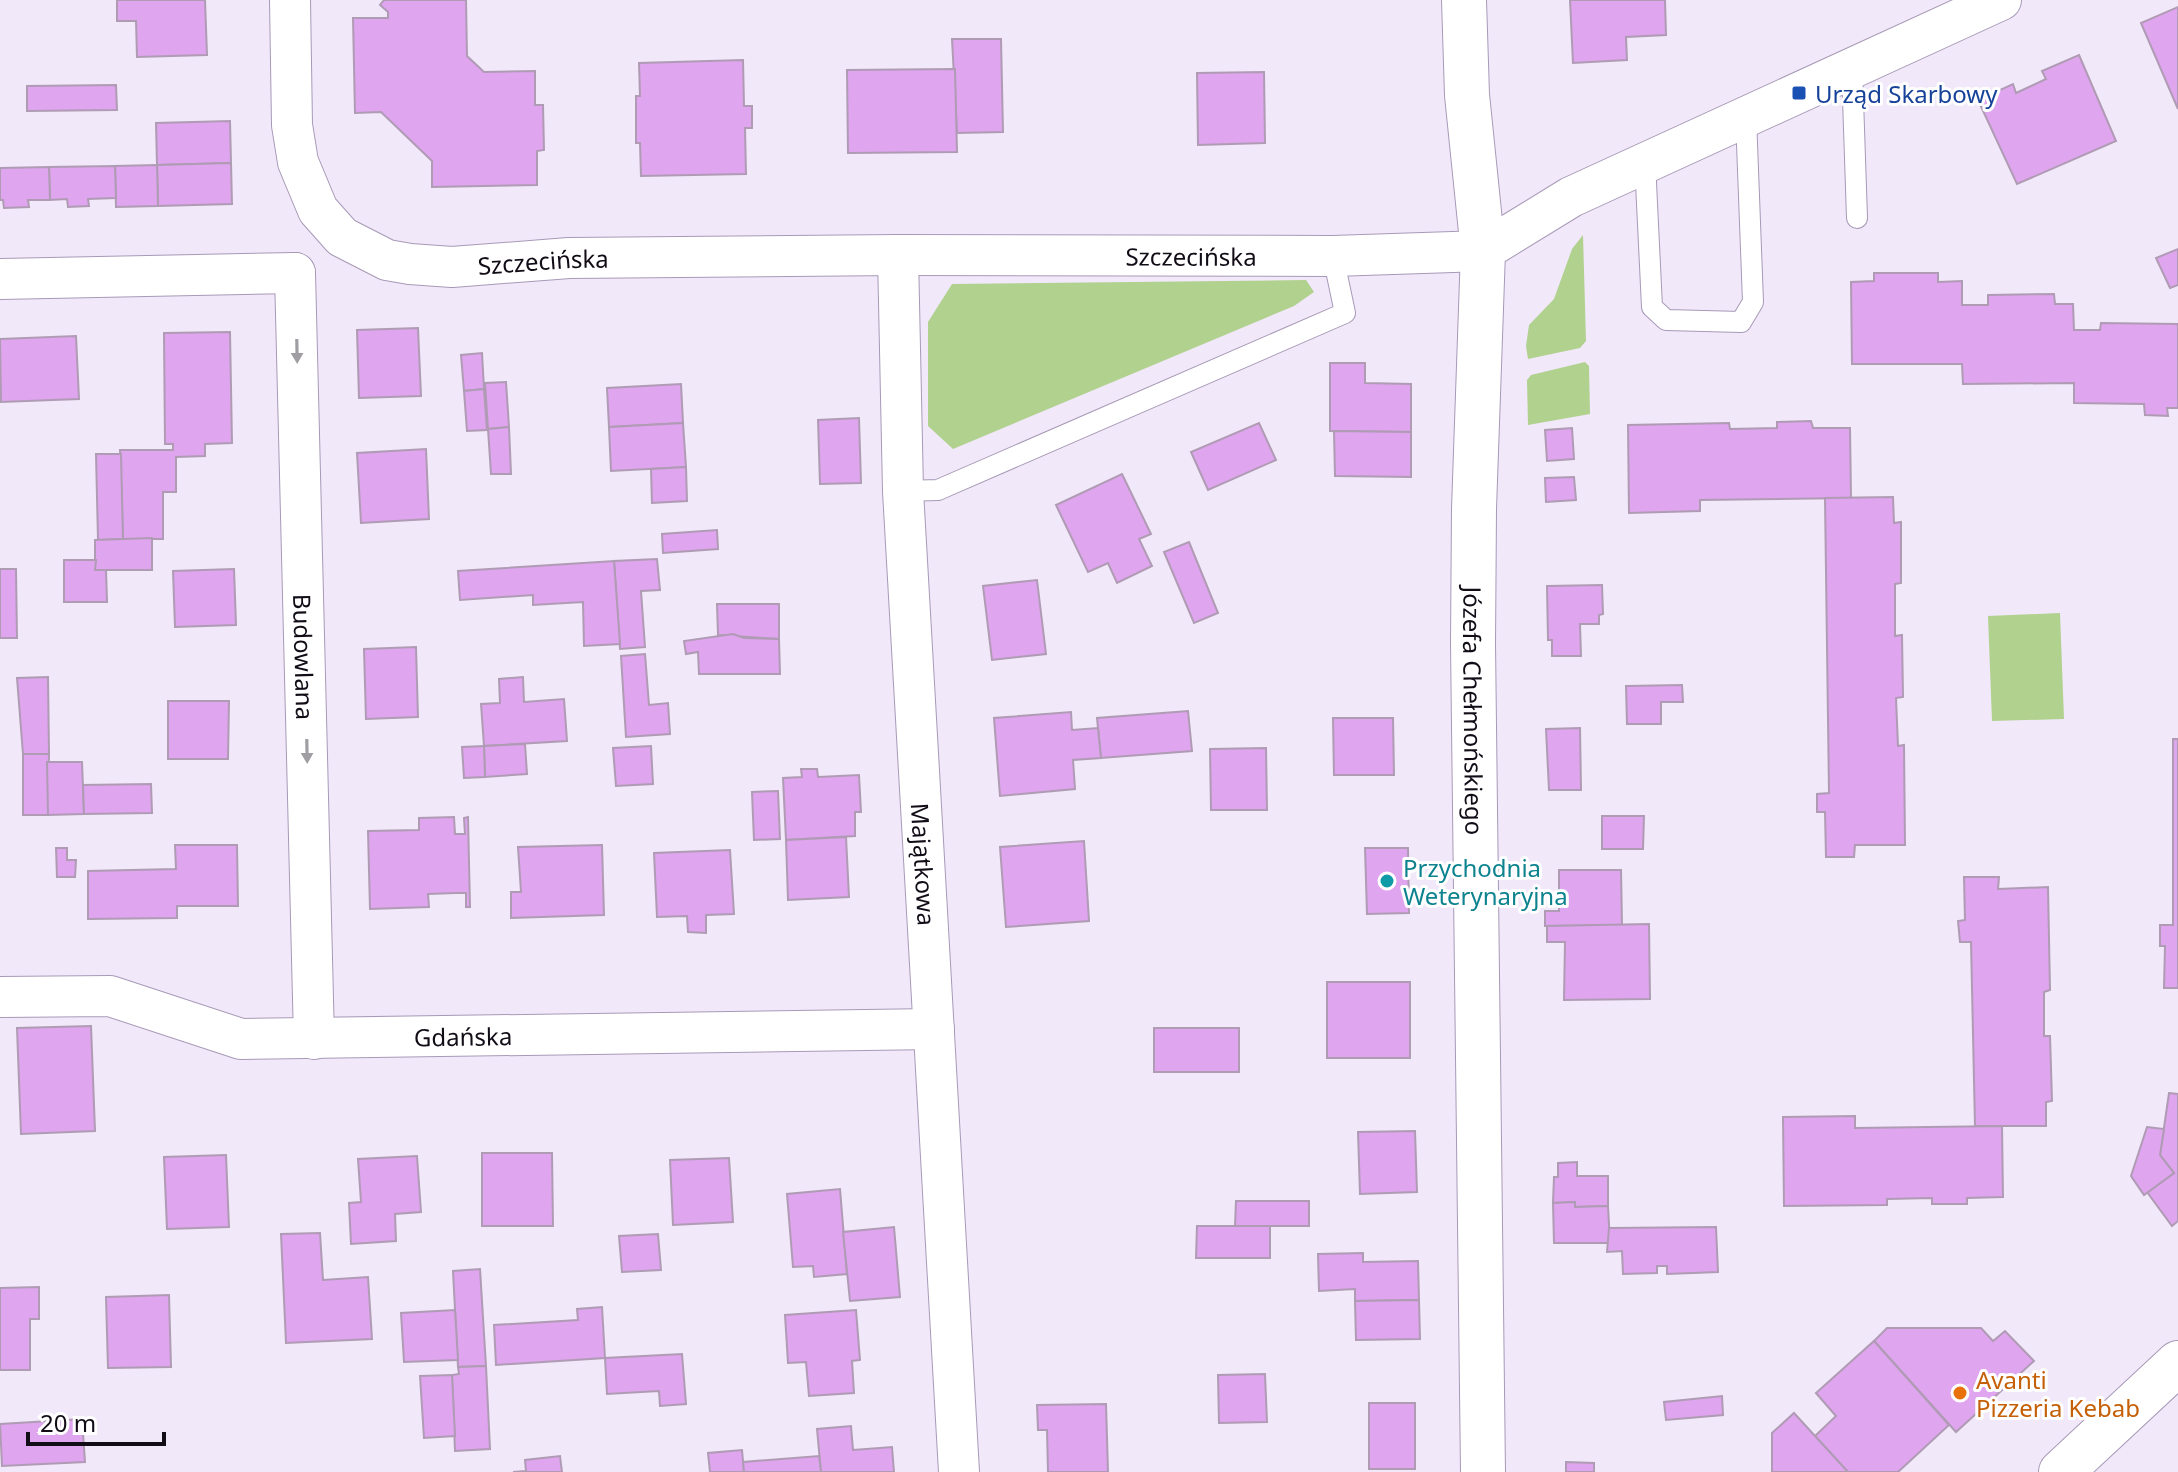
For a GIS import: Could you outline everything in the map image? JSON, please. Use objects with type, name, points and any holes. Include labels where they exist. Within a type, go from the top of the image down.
[{"type":"street","points":[[0,279],[295,273],[333,228],[318,210],[298,162],[292,125],[290,0]]},
{"type":"street","name":"Józefa Chełmońskiego","points":[[1464,0],[1467,95],[1483,251],[1474,509],[1473,643],[1483,1472]]},
{"type":"street","name":"Szczecińska","points":[[333,228],[353,245],[387,260],[452,267],[569,258],[1333,256],[1483,251],[1571,197],[2001,0]]},
{"type":"street","name":"Majątkowa","points":[[898,255],[903,491],[959,1472]]},
{"type":"street","name":"Budowlana","points":[[295,273],[314,1039]]},
{"type":"street","name":"Gdańska","points":[[0,997],[110,996],[241,1039],[934,1029]]},
{"type":"street","points":[[2061,1472],[2174,1369]]},
{"type":"lane","points":[[1852,69],[1857,218]]},
{"type":"lane","points":[[1645,162],[1652,307],[1666,320],[1741,322],[1753,302],[1746,117]]},
{"type":"lane","points":[[903,491],[938,490],[1345,313],[1333,256]]},
{"type":"green space","points":[[1583,235],[1586,341],[1580,348],[1528,359],[1529,325],[1554,299],[1572,249]]},
{"type":"green space","points":[[1306,280],[1314,292],[1294,306],[953,449],[928,426],[928,322],[952,284]]},
{"type":"green space","points":[[1585,362],[1589,366],[1590,414],[1528,425],[1527,380],[1531,375]]},
{"type":"green space","points":[[2060,613],[2064,719],[1992,721],[1988,616]]},
{"type":"building","points":[[117,0],[205,0],[207,55],[137,57],[136,21],[117,21]]},
{"type":"building","points":[[384,0],[466,0],[467,56],[484,72],[535,71],[535,105],[543,105],[544,150],[537,151],[537,185],[432,187],[432,161],[381,112],[355,113],[353,18],[388,18],[388,12],[380,5]]},
{"type":"building","points":[[1570,0],[1665,0],[1666,35],[1626,37],[1627,60],[1573,63]]},
{"type":"building","points":[[2178,7],[2178,109],[2141,23]]},
{"type":"building","points":[[952,39],[1001,39],[1003,132],[957,133]]},
{"type":"building","points":[[2079,55],[2116,141],[2017,184],[1978,100],[2013,84],[2016,93],[2046,79],[2042,71]]},
{"type":"building","points":[[743,60],[744,106],[752,106],[752,128],[745,128],[746,174],[641,176],[640,143],[636,143],[639,63]]},
{"type":"building","points":[[955,69],[957,152],[848,153],[847,70]]},
{"type":"building","points":[[1264,72],[1265,143],[1198,145],[1197,73]]},
{"type":"building","points":[[116,85],[117,110],[27,111],[27,86]]},
{"type":"building","points":[[230,121],[231,163],[157,165],[156,123]]},
{"type":"building","points":[[231,163],[232,204],[158,206],[157,165]]},
{"type":"building","points":[[157,165],[158,206],[116,207],[115,166]]},
{"type":"building","points":[[115,166],[116,198],[88,199],[89,206],[68,207],[67,199],[50,200],[49,167]]},
{"type":"building","points":[[49,167],[50,200],[28,200],[29,207],[4,208],[3,200],[0,200],[0,168]]},
{"type":"building","points":[[2178,249],[2178,285],[2170,288],[2156,258]]},
{"type":"building","points":[[1874,273],[1938,273],[1938,282],[1962,281],[1962,305],[1988,305],[1988,295],[2054,294],[2055,304],[2073,304],[2074,330],[2100,330],[2101,323],[2178,324],[2178,408],[2167,408],[2168,416],[2145,415],[2144,404],[2074,403],[2074,383],[1963,384],[1962,364],[1852,364],[1851,282],[1874,281]]},
{"type":"building","points":[[418,328],[421,396],[359,398],[357,330]]},
{"type":"building","points":[[230,332],[232,443],[205,444],[205,456],[176,457],[176,492],[163,492],[163,539],[123,539],[120,450],[173,450],[173,444],[165,444],[164,333]]},
{"type":"building","points":[[76,336],[79,399],[1,402],[0,339]]},
{"type":"building","points":[[482,353],[484,389],[464,391],[461,355]]},
{"type":"building","points":[[1330,363],[1365,363],[1365,383],[1411,384],[1411,432],[1330,431]]},
{"type":"building","points":[[506,382],[509,427],[488,429],[485,383]]},
{"type":"building","points":[[681,384],[683,423],[609,427],[607,388]]},
{"type":"building","points":[[484,389],[487,430],[467,431],[464,391]]},
{"type":"building","points":[[859,418],[861,483],[820,484],[818,420]]},
{"type":"building","points":[[1811,421],[1813,428],[1850,428],[1851,498],[1700,500],[1700,511],[1629,513],[1628,425],[1729,423],[1730,429],[1777,428],[1777,422]]},
{"type":"building","points":[[683,423],[686,467],[611,471],[609,427]]},
{"type":"building","points":[[1259,423],[1276,460],[1208,490],[1191,452]]},
{"type":"building","points":[[509,427],[511,474],[491,474],[488,429]]},
{"type":"building","points":[[1572,428],[1574,459],[1547,461],[1545,430]]},
{"type":"building","points":[[1334,431],[1411,432],[1411,477],[1335,476]]},
{"type":"building","points":[[426,449],[429,519],[361,523],[357,453]]},
{"type":"building","points":[[96,454],[121,454],[123,539],[98,540]]},
{"type":"building","points":[[686,467],[687,501],[652,503],[651,469]]},
{"type":"building","points":[[1122,474],[1151,534],[1139,539],[1152,566],[1117,583],[1108,563],[1088,572],[1056,505]]},
{"type":"building","points":[[1574,477],[1576,500],[1546,502],[1545,478]]},
{"type":"building","points":[[1893,497],[1894,523],[1901,522],[1901,583],[1895,584],[1895,636],[1902,635],[1903,697],[1896,698],[1898,746],[1904,745],[1905,845],[1855,845],[1854,857],[1826,857],[1825,812],[1817,812],[1817,794],[1829,793],[1825,498]]},
{"type":"building","points":[[717,530],[718,549],[663,553],[662,534]]},
{"type":"building","points":[[152,538],[152,570],[95,570],[95,540]]},
{"type":"building","points":[[1189,542],[1218,613],[1194,623],[1164,552]]},
{"type":"building","points":[[657,559],[660,590],[641,591],[645,647],[620,649],[614,561]]},
{"type":"building","points":[[64,560],[96,560],[95,570],[106,570],[107,602],[64,602]]},
{"type":"building","points":[[614,561],[620,644],[584,646],[583,602],[533,605],[533,595],[460,600],[458,571]]},
{"type":"building","points":[[0,569],[16,569],[17,638],[0,638]]},
{"type":"building","points":[[234,569],[236,625],[175,627],[173,571]]},
{"type":"building","points":[[1037,580],[1046,654],[992,660],[983,586]]},
{"type":"building","points":[[1602,585],[1603,614],[1599,615],[1599,624],[1580,624],[1581,656],[1552,656],[1552,640],[1548,640],[1547,586]]},
{"type":"building","points":[[717,604],[779,604],[779,639],[718,635]]},
{"type":"building","points":[[733,634],[744,638],[779,639],[780,674],[699,674],[698,652],[686,654],[684,641]]},
{"type":"building","points":[[416,647],[418,717],[366,719],[364,649]]},
{"type":"building","points":[[645,654],[649,705],[668,703],[670,734],[626,737],[621,656]]},
{"type":"building","points":[[48,677],[49,754],[23,754],[17,678]]},
{"type":"building","points":[[523,677],[524,702],[564,699],[567,741],[484,746],[481,704],[500,703],[499,679]]},
{"type":"building","points":[[1682,685],[1683,702],[1661,702],[1661,724],[1627,724],[1626,686]]},
{"type":"building","points":[[168,701],[229,701],[228,759],[168,759]]},
{"type":"building","points":[[1188,711],[1192,751],[1101,758],[1097,718]]},
{"type":"building","points":[[1071,712],[1072,730],[1098,728],[1101,758],[1073,760],[1075,789],[1000,796],[994,718]]},
{"type":"building","points":[[1333,718],[1393,718],[1394,775],[1334,775]]},
{"type":"building","points":[[1580,728],[1581,790],[1549,790],[1546,729]]},
{"type":"building","points":[[2173,739],[2178,739],[2178,988],[2164,988],[2165,946],[2160,946],[2160,925],[2173,925]]},
{"type":"building","points":[[525,744],[527,774],[485,777],[484,746]]},
{"type":"building","points":[[484,746],[485,777],[464,778],[462,747]]},
{"type":"building","points":[[651,746],[653,784],[616,786],[613,748]]},
{"type":"building","points":[[1266,748],[1267,810],[1211,810],[1210,749]]},
{"type":"building","points":[[23,754],[49,754],[48,815],[23,815]]},
{"type":"building","points":[[47,762],[82,762],[84,814],[48,815]]},
{"type":"building","points":[[801,769],[817,769],[818,777],[859,775],[861,812],[855,812],[855,836],[786,840],[783,778],[802,777]]},
{"type":"building","points":[[151,784],[152,813],[84,814],[83,785]]},
{"type":"building","points":[[778,791],[780,839],[754,840],[752,792]]},
{"type":"building","points":[[1602,816],[1644,816],[1643,849],[1602,849]]},
{"type":"building","points":[[454,817],[455,834],[465,834],[464,818],[468,817],[470,907],[466,907],[466,893],[456,893],[428,894],[429,907],[370,909],[368,831],[419,830],[419,818]]},
{"type":"building","points":[[846,837],[849,897],[788,900],[786,840]]},
{"type":"building","points":[[1084,841],[1089,921],[1006,927],[1000,847]]},
{"type":"building","points":[[175,845],[237,845],[238,906],[177,906],[177,918],[88,919],[88,871],[176,869]]},
{"type":"building","points":[[602,845],[604,915],[511,918],[511,892],[521,892],[518,847]]},
{"type":"building","points":[[56,848],[67,848],[67,860],[76,860],[75,877],[57,877]]},
{"type":"building","name":"Przychodnia Weterynaryjna","points":[[1365,848],[1408,848],[1409,913],[1367,914]]},
{"type":"building","points":[[730,850],[734,914],[706,915],[706,933],[688,932],[687,916],[657,917],[654,853]]},
{"type":"building","points":[[1559,870],[1621,870],[1622,925],[1545,926],[1545,911],[1559,911]]},
{"type":"building","points":[[1964,877],[1999,877],[1998,889],[2048,887],[2050,990],[2044,992],[2044,1036],[2050,1036],[2052,1101],[2046,1102],[2046,1126],[1975,1126],[1971,942],[1960,942],[1958,921],[1965,920]]},
{"type":"building","points":[[1649,924],[1650,999],[1564,1000],[1565,942],[1547,942],[1547,926]]},
{"type":"building","points":[[1327,982],[1410,982],[1410,1058],[1327,1058]]},
{"type":"building","points":[[91,1026],[95,1131],[21,1134],[17,1028]]},
{"type":"building","points":[[1154,1028],[1239,1028],[1239,1072],[1154,1072]]},
{"type":"building","points":[[2169,1093],[2178,1094],[2178,1221],[2172,1226],[2147,1192],[2174,1173],[2160,1155]]},
{"type":"building","points":[[1855,1116],[1855,1128],[2002,1126],[2003,1197],[1967,1198],[1967,1204],[1932,1204],[1932,1198],[1887,1199],[1887,1205],[1784,1206],[1783,1117]]},
{"type":"building","points":[[2147,1127],[2164,1129],[2160,1155],[2174,1173],[2144,1195],[2131,1176]]},
{"type":"building","points":[[1415,1131],[1417,1192],[1360,1194],[1358,1132]]},
{"type":"building","points":[[482,1153],[552,1153],[553,1226],[482,1226]]},
{"type":"building","points":[[226,1155],[229,1227],[167,1229],[164,1157]]},
{"type":"building","points":[[417,1156],[421,1212],[395,1214],[396,1241],[351,1244],[349,1203],[361,1202],[358,1159]]},
{"type":"building","points":[[729,1158],[733,1222],[673,1225],[670,1160]]},
{"type":"building","points":[[1577,1162],[1577,1176],[1608,1176],[1608,1206],[1575,1207],[1575,1202],[1553,1203],[1558,1163]]},
{"type":"building","points":[[840,1189],[847,1274],[814,1277],[813,1266],[793,1267],[787,1194]]},
{"type":"building","points":[[1236,1201],[1309,1201],[1309,1226],[1235,1226]]},
{"type":"building","points":[[1575,1202],[1575,1207],[1608,1206],[1610,1243],[1554,1243],[1553,1203]]},
{"type":"building","points":[[1197,1226],[1270,1226],[1270,1258],[1196,1258]]},
{"type":"building","points":[[894,1227],[900,1297],[850,1301],[843,1232]]},
{"type":"building","points":[[1716,1227],[1718,1272],[1667,1274],[1667,1266],[1657,1266],[1657,1273],[1623,1274],[1622,1251],[1607,1252],[1609,1228]]},
{"type":"building","points":[[320,1233],[323,1280],[368,1277],[372,1339],[286,1343],[281,1234]]},
{"type":"building","points":[[658,1234],[661,1270],[622,1272],[619,1236]]},
{"type":"building","points":[[1363,1253],[1363,1262],[1418,1261],[1419,1300],[1355,1301],[1355,1289],[1319,1291],[1318,1254]]},
{"type":"building","points":[[480,1269],[486,1366],[458,1367],[453,1271]]},
{"type":"building","points":[[39,1287],[39,1319],[30,1319],[30,1370],[0,1370],[0,1288]]},
{"type":"building","points":[[169,1295],[171,1367],[108,1368],[106,1297]]},
{"type":"building","points":[[1419,1300],[1420,1339],[1356,1340],[1355,1301]]},
{"type":"building","points":[[602,1307],[605,1358],[496,1365],[494,1325],[578,1320],[577,1309]]},
{"type":"building","points":[[455,1310],[458,1360],[404,1362],[401,1313]]},
{"type":"building","points":[[856,1310],[860,1360],[852,1361],[854,1393],[809,1396],[806,1362],[788,1363],[785,1315]]},
{"type":"building","name":"Avanti Pizzeria Kebab","points":[[1887,1328],[1981,1328],[1993,1341],[2005,1331],[2034,1361],[1956,1432],[1874,1341]]},
{"type":"building","points":[[1874,1341],[1949,1425],[1898,1472],[1848,1472],[1815,1436],[1836,1416],[1816,1393]]},
{"type":"building","points":[[682,1354],[686,1404],[660,1406],[659,1391],[607,1394],[605,1358]]},
{"type":"building","points":[[486,1366],[490,1449],[455,1451],[452,1375],[459,1374],[458,1367]]},
{"type":"building","points":[[1265,1374],[1267,1422],[1219,1423],[1218,1375]]},
{"type":"building","points":[[452,1375],[455,1436],[424,1438],[420,1376]]},
{"type":"building","points":[[1722,1396],[1723,1415],[1666,1420],[1664,1402]]},
{"type":"building","points":[[1369,1403],[1415,1403],[1415,1469],[1369,1469]]},
{"type":"building","points":[[1106,1404],[1108,1472],[1048,1472],[1047,1430],[1038,1430],[1037,1405]]},
{"type":"building","points":[[1794,1413],[1848,1472],[1772,1472],[1772,1433]]},
{"type":"building","points":[[82,1419],[85,1462],[2,1466],[0,1424]]},
{"type":"building","points":[[851,1426],[853,1450],[892,1447],[894,1472],[821,1472],[817,1429]]},
{"type":"building","points":[[742,1450],[744,1472],[710,1472],[708,1453]]},
{"type":"building","points":[[560,1456],[562,1472],[513,1472],[526,1471],[525,1460]]},
{"type":"building","points":[[819,1456],[821,1472],[744,1472],[743,1462]]},
{"type":"building","points":[[1566,1462],[1594,1463],[1594,1472],[1566,1472]]},
{"type":"place","name":"Urząd Skarbowy","points":[[1799,93]]},
{"type":"place","name":"Przychodnia Weterynaryjna","points":[[1387,881]]},
{"type":"place","name":"Avanti Pizzeria Kebab","points":[[1960,1393]]}]
